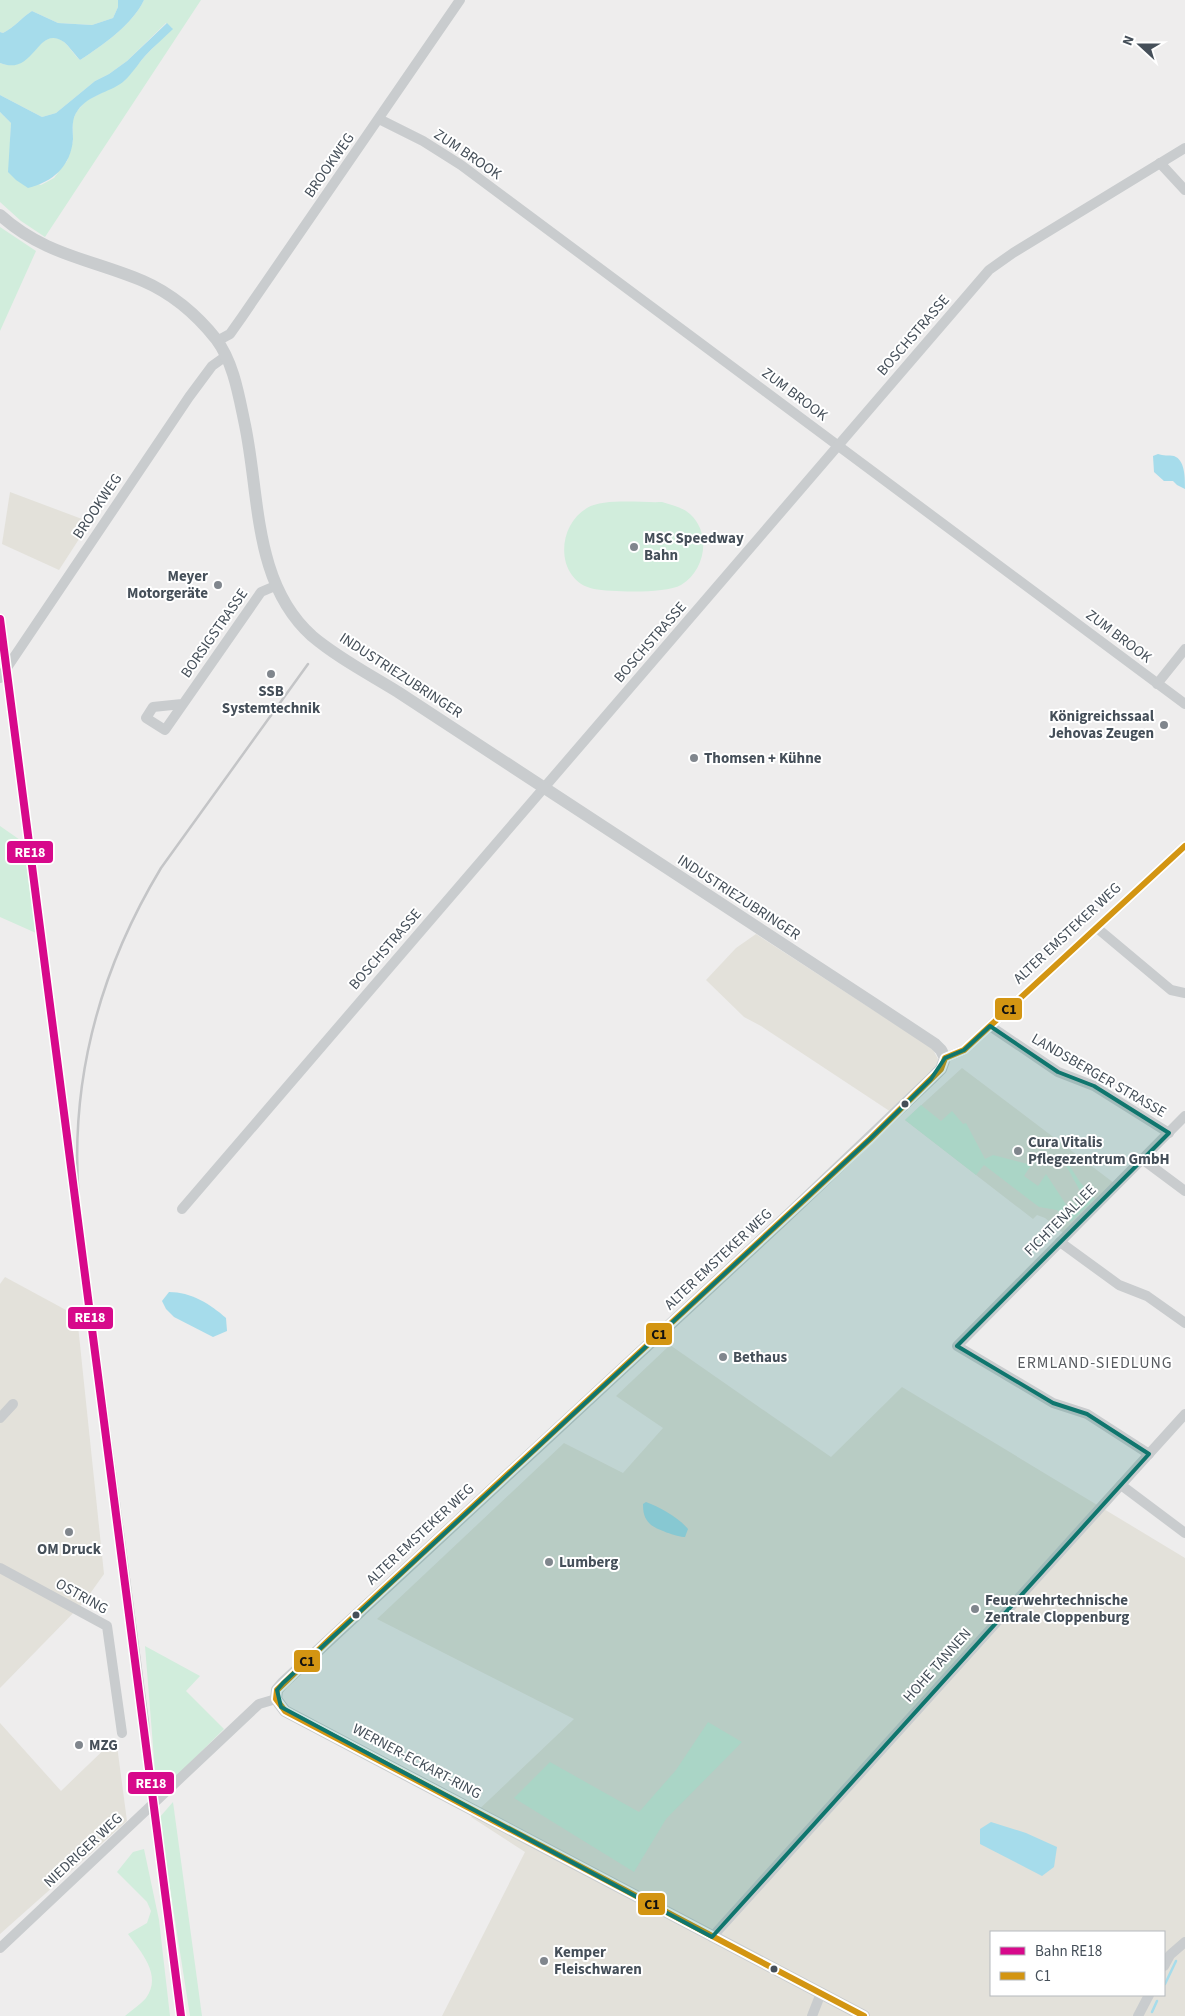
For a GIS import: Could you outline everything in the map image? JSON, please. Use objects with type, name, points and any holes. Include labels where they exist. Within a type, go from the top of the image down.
[{"type":"street","name":"BROOKWEG","points":[[217,341],[230,334],[460,0]]},
{"type":"street","name":"ZUM BROOK","points":[[379,119],[423,141],[462,165],[1185,704]]},
{"type":"street","name":"BOSCHSTRASSE","points":[[182,1209],[989,270],[1013,253],[1185,148]]},
{"type":"street","points":[[1160,164],[1185,190]]},
{"type":"street","name":"INDUSTRIEZUBRINGER","points":[[0,215],[16,229],[42,245],[143,281],[166,294],[192,314],[217,341],[226,356],[242,408],[262,544],[276,586],[288,610],[312,636],[342,658],[398,692],[935,1044],[945,1058]]},
{"type":"street","name":"BROOKWEG","points":[[0,678],[189,397],[212,366],[226,356]]},
{"type":"street","name":"BORSIGSTRASSE","points":[[182,704],[261,592],[276,586]]},
{"type":"street","points":[[1157,684],[1185,649]]},
{"type":"street","name":"ALTER EMSTEKER WEG","points":[[276,1699],[277,1690],[282,1683],[870,1139],[941,1069],[945,1058],[964,1050],[1185,846]]},
{"type":"street","points":[[1096,928],[1172,990],[1185,993]]},
{"type":"street","name":"LANDSBERGER STRASSE","points":[[990,1026],[1058,1072],[1094,1086],[1169,1132]]},
{"type":"street","name":"FICHTENALLEE","points":[[1149,1454],[1087,1414],[1053,1404],[957,1346],[1185,1116]]},
{"type":"street","points":[[1142,1159],[1185,1190]]},
{"type":"street","points":[[1060,1242],[1119,1285],[1147,1296],[1185,1323]]},
{"type":"street","points":[[0,1418],[13,1404]]},
{"type":"street","name":"HOHE TANNEN","points":[[712,1937],[1185,1414]]},
{"type":"street","points":[[1121,1485],[1185,1533]]},
{"type":"street","name":"OSTRING","points":[[0,1568],[107,1626],[122,1733]]},
{"type":"street","name":"WERNER-ECKART-RING","points":[[276,1699],[285,1712],[864,2016]]},
{"type":"street","name":"NIEDRIGER WEG","points":[[0,1948],[259,1704],[276,1699]]},
{"type":"street","points":[[1165,1964],[1170,1955],[1185,1942]]},
{"type":"street","points":[[812,2016],[821,1993]]},
{"type":"street","points":[[1138,2016],[1148,1996]]},
{"type":"highlighted area","points":[[990,1026],[1058,1072],[1094,1086],[1169,1133],[957,1346],[1053,1403],[1087,1414],[1149,1454],[712,1937],[281,1707],[277,1690],[283,1683],[870,1139],[931,1079],[945,1058],[964,1050]]},
{"type":"shaded area","points":[[10,492],[90,522],[59,570],[2,544]]},
{"type":"shaded area","points":[[756,934],[932,1048],[938,1059],[936,1070],[891,1112],[761,1026],[744,1017],[706,980],[736,948]]},
{"type":"shaded area","points":[[962,1068],[1114,1183],[1063,1233],[1045,1218],[1037,1215],[1033,1219],[905,1120]]},
{"type":"shaded area","points":[[5,1277],[77,1316],[104,1574],[84,1602],[0,1688],[0,1284]]},
{"type":"shaded area","points":[[670,1345],[831,1457],[902,1387],[1185,1558],[1185,2016],[442,2016],[525,1852],[471,1817],[574,1719],[377,1619],[564,1443],[623,1473],[663,1428],[616,1396]]},
{"type":"shaded area","points":[[0,1723],[61,1791],[116,1738],[127,1821],[0,1934]]},
{"type":"green space","points":[[0,0],[118,0],[118,7],[113,18],[92,25],[58,23],[32,11],[3,33],[0,32]]},
{"type":"green space","points":[[144,0],[201,0],[45,237],[21,221],[0,202],[0,112],[11,123],[9,172],[41,185],[54,178],[67,161],[73,141],[73,119],[77,111],[86,101],[124,81],[172,28],[166,23],[127,61],[95,81],[56,113],[42,117],[0,95],[0,63],[12,65],[21,63],[41,44],[48,39],[55,38],[64,42],[80,60],[125,26]]},
{"type":"green space","points":[[0,227],[36,251],[0,331]]},
{"type":"green space","name":"MSC Speedway Bahn","points":[[613,502],[662,502],[677,506],[690,514],[697,522],[701,532],[703,552],[696,571],[689,579],[681,585],[663,590],[613,591],[594,589],[581,584],[572,576],[564,553],[565,540],[569,528],[587,508]]},
{"type":"green space","points":[[0,826],[23,842],[36,933],[0,917]]},
{"type":"green space","points":[[921,1105],[941,1121],[952,1111],[963,1124],[966,1123],[985,1159],[993,1155],[1031,1165],[1024,1176],[1038,1186],[1046,1174],[1069,1209],[1085,1200],[1063,1160],[1065,1159],[1080,1182],[1095,1199],[1071,1222],[1057,1210],[1039,1207],[984,1165],[976,1175],[905,1120]]},
{"type":"green space","points":[[145,1646],[200,1676],[186,1691],[224,1729],[157,1796]]},
{"type":"green space","points":[[708,1722],[742,1742],[666,1819],[634,1872],[514,1798],[550,1762],[639,1812],[676,1770]]},
{"type":"green space","points":[[173,1802],[202,2016],[190,2016],[159,1818]]},
{"type":"green space","points":[[144,1849],[159,1920],[170,2016],[125,2016],[146,1998],[151,1989],[151,1972],[148,1964],[128,1934],[147,1923],[151,1911],[147,1902],[117,1872],[133,1852]]},
{"type":"water","points":[[118,0],[144,0],[125,26],[80,60],[64,42],[55,38],[48,39],[41,44],[21,63],[12,65],[0,63],[0,32],[7,31],[32,11],[58,23],[92,25],[113,18],[118,7]]},
{"type":"water","points":[[167,23],[173,29],[148,52],[123,82],[93,97],[78,110],[73,120],[72,149],[64,165],[53,177],[28,188],[8,172],[11,123],[0,112],[0,95],[42,117],[56,113],[95,81],[127,61]]},
{"type":"water","points":[[1158,454],[1178,458],[1184,470],[1185,489],[1173,481],[1164,481],[1154,472],[1153,456]]},
{"type":"water","points":[[169,1292],[185,1294],[213,1308],[226,1318],[227,1331],[213,1337],[174,1317],[166,1309],[162,1301]]},
{"type":"water","points":[[646,1502],[669,1513],[680,1521],[688,1529],[685,1537],[666,1532],[650,1524],[644,1512],[643,1504]]},
{"type":"water","points":[[991,1822],[1026,1833],[1057,1847],[1054,1867],[1042,1876],[980,1844],[980,1829]]},
{"type":"waterway","points":[[1165,1984],[1176,1961]]},
{"type":"waterway","points":[[1152,2012],[1157,2001]]},
{"type":"railway","points":[[150,1785],[148,1723],[79,1201],[77,1156],[79,1112],[84,1070],[93,1028],[105,987],[139,907],[161,868],[308,664]]},
{"type":"rail line","name":"RE18","points":[[0,619],[181,2016]]},
{"type":"transit line","name":"C1","points":[[864,2016],[285,1711],[276,1699],[277,1690],[870,1139],[941,1069],[945,1058],[964,1050],[1185,846]]},
{"type":"place","name":"MSC Speedway Bahn","points":[[634,547]]},
{"type":"place","name":"Meyer Motorgeräte","points":[[218,585]]},
{"type":"place","name":"SSB Systemtechnik","points":[[271,674]]},
{"type":"place","name":"Königreichssaal Jehovas Zeugen","points":[[1164,725]]},
{"type":"place","name":"Thomsen + Kühne","points":[[694,758]]},
{"type":"place","name":"Cura Vitalis Pflegezentrum GmbH","points":[[1018,1151]]},
{"type":"place","name":"Bethaus","points":[[723,1357]]},
{"type":"place","name":"OM Druck","points":[[69,1532]]},
{"type":"place","name":"Lumberg","points":[[549,1562]]},
{"type":"place","name":"Feuerwehrtechnische Zentrale Cloppenburg","points":[[975,1609]]},
{"type":"place","name":"MZG","points":[[79,1745]]},
{"type":"place","name":"Kemper Fleischwaren","points":[[544,1961]]},
{"type":"district","name":"ERMLAND-SIEDLUNG","points":[[1095,1362]]}]
